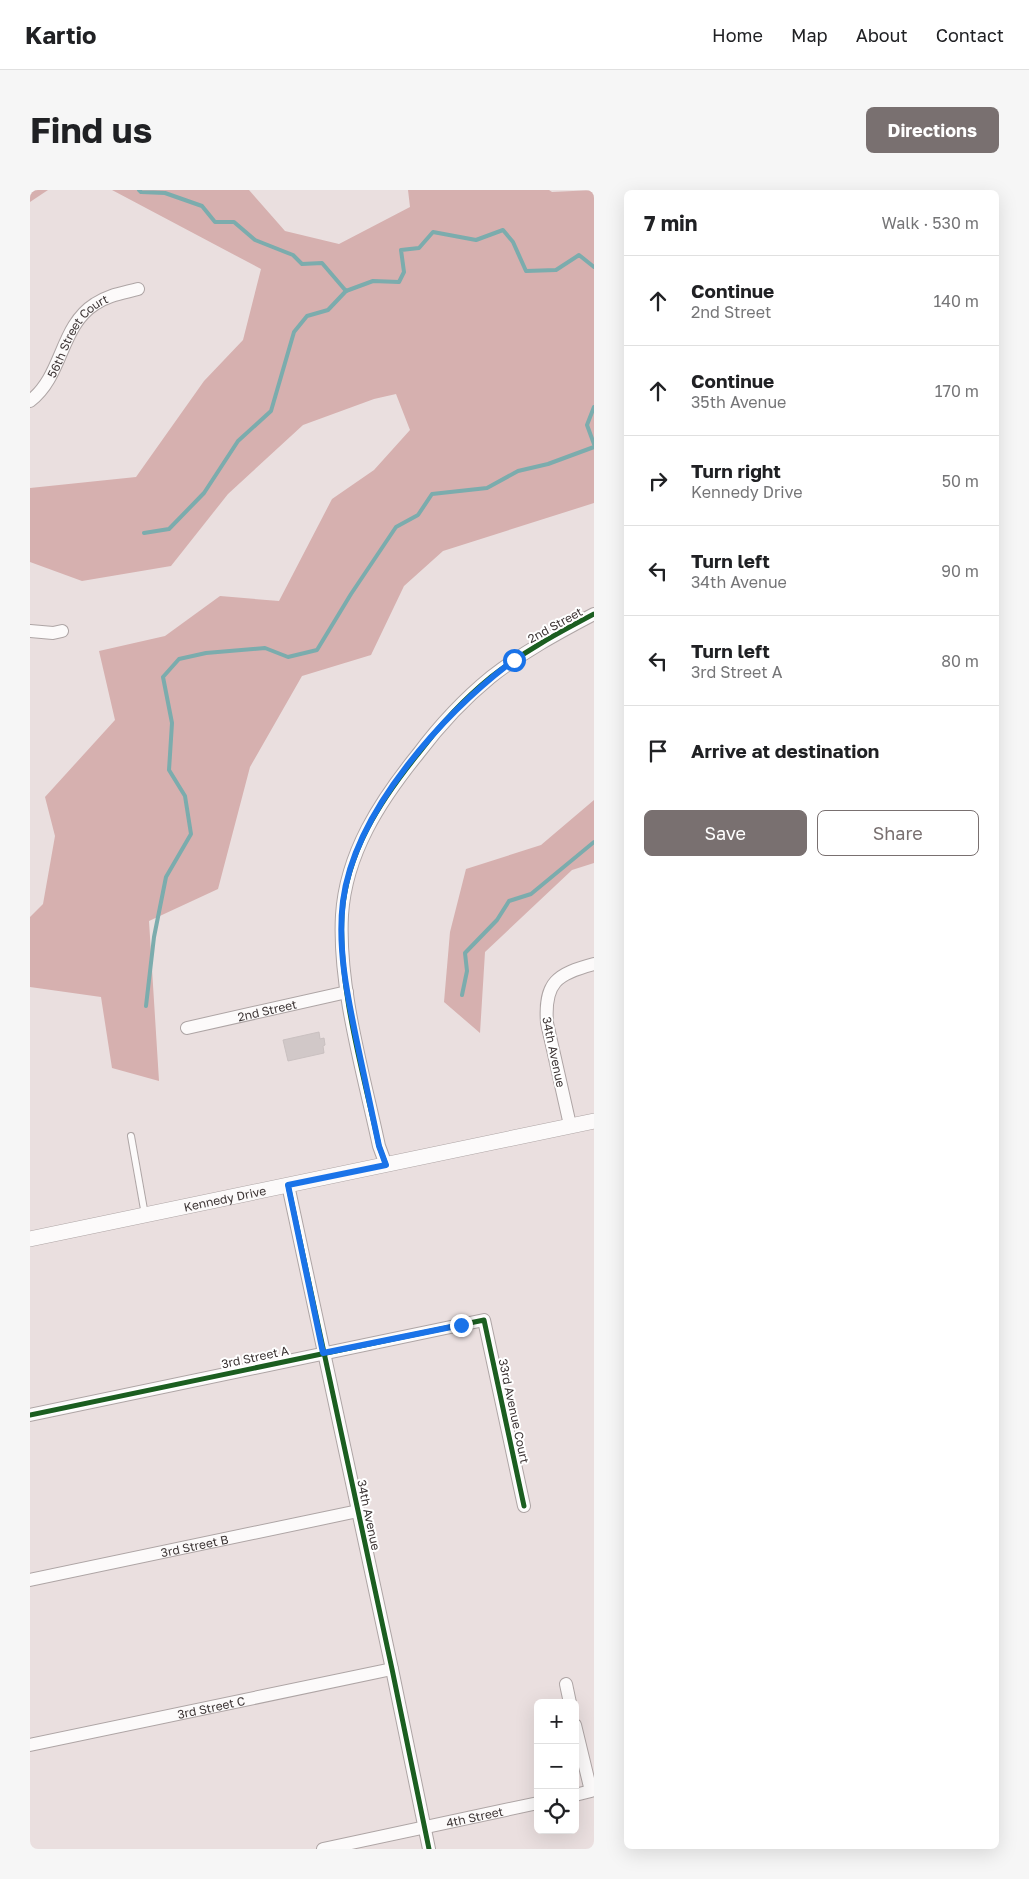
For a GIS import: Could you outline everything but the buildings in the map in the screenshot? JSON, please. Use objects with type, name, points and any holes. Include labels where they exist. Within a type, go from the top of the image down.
[{"type":"street","name":"56th Street Court","points":[[30,401],[48,383],[76,322],[84,312],[107,297],[138,289]]},
{"type":"street","name":"2nd Street","points":[[386,1165],[379,1146],[347,992],[342,943],[342,918],[347,880],[354,857],[382,802],[394,784],[452,714],[489,678],[514,660],[544,641],[594,614]]},
{"type":"street","points":[[30,631],[62,631]]},
{"type":"street","name":"34th Avenue","points":[[570,1125],[546,1023],[547,1002],[556,980],[571,970],[594,964]]},
{"type":"street","name":"2nd Street","points":[[187,1028],[347,992]]},
{"type":"street","name":"Kennedy Drive","points":[[30,1239],[594,1121]]},
{"type":"street","name":"34th Avenue","points":[[288,1185],[429,1849]]},
{"type":"street","name":"3rd Street A","points":[[30,1415],[484,1320]]},
{"type":"street","name":"33rd Avenue Court","points":[[484,1320],[524,1506]]},
{"type":"street","name":"3rd Street B","points":[[30,1580],[358,1511]]},
{"type":"street","name":"3rd Street C","points":[[30,1745],[392,1669]]},
{"type":"street","points":[[566,1684],[569,1699]]},
{"type":"street","points":[[579,1742],[591,1791],[579,1794]]},
{"type":"street","name":"4th Street","points":[[323,1849],[534,1804]]},
{"type":"lane","points":[[132,1136],[146,1216]]},
{"type":"shaded area","points":[[30,190],[48,190],[30,202]]},
{"type":"shaded area","points":[[112,190],[249,190],[285,231],[339,244],[410,207],[408,190],[549,190],[552,192],[594,190],[594,503],[443,551],[404,586],[371,655],[302,676],[250,767],[218,889],[149,921],[159,1081],[112,1068],[101,997],[30,987],[30,917],[43,904],[55,836],[45,797],[115,720],[99,651],[165,636],[220,596],[279,601],[332,499],[374,470],[410,430],[396,394],[374,399],[303,425],[228,494],[171,566],[82,581],[30,562],[30,488],[136,477],[204,381],[243,340],[261,269]]},
{"type":"shaded area","points":[[594,800],[594,863],[572,870],[485,952],[480,1033],[444,1002],[450,932],[466,869],[541,845]]},
{"type":"waterway","points":[[139,190],[141,192],[165,193],[202,206],[215,222],[234,222],[255,240],[293,255],[302,264],[322,263],[346,291],[373,281],[399,282],[404,272],[401,250],[419,248],[433,232],[476,240],[503,230],[513,242],[526,271],[556,270],[579,255],[594,267]]},
{"type":"waterway","points":[[144,533],[169,529],[204,493],[238,441],[271,411],[294,332],[307,316],[328,310],[346,291]]},
{"type":"waterway","points":[[594,407],[587,425],[594,444]]},
{"type":"waterway","points":[[146,1006],[154,937],[166,877],[191,834],[185,796],[169,770],[172,723],[163,677],[179,659],[206,653],[265,648],[288,657],[317,650],[351,594],[396,527],[418,515],[432,494],[487,488],[518,471],[548,464],[594,447]]},
{"type":"waterway","points":[[462,995],[467,971],[465,953],[497,920],[509,901],[531,894],[594,842]]},
{"type":"cycle path","points":[[386,1165],[379,1146],[353,1031],[344,972],[342,915],[350,870],[367,829],[378,809],[434,733],[452,713],[481,685],[516,659],[594,614]]},
{"type":"cycle path","points":[[288,1185],[429,1849]]},
{"type":"cycle path","points":[[30,1415],[484,1320],[524,1506]]},
{"type":"route","points":[[461,1325],[323,1353],[288,1185],[386,1165],[379,1146],[347,992],[342,943],[342,918],[347,880],[354,857],[382,802],[394,784],[452,714],[489,678],[514,660]]}]
